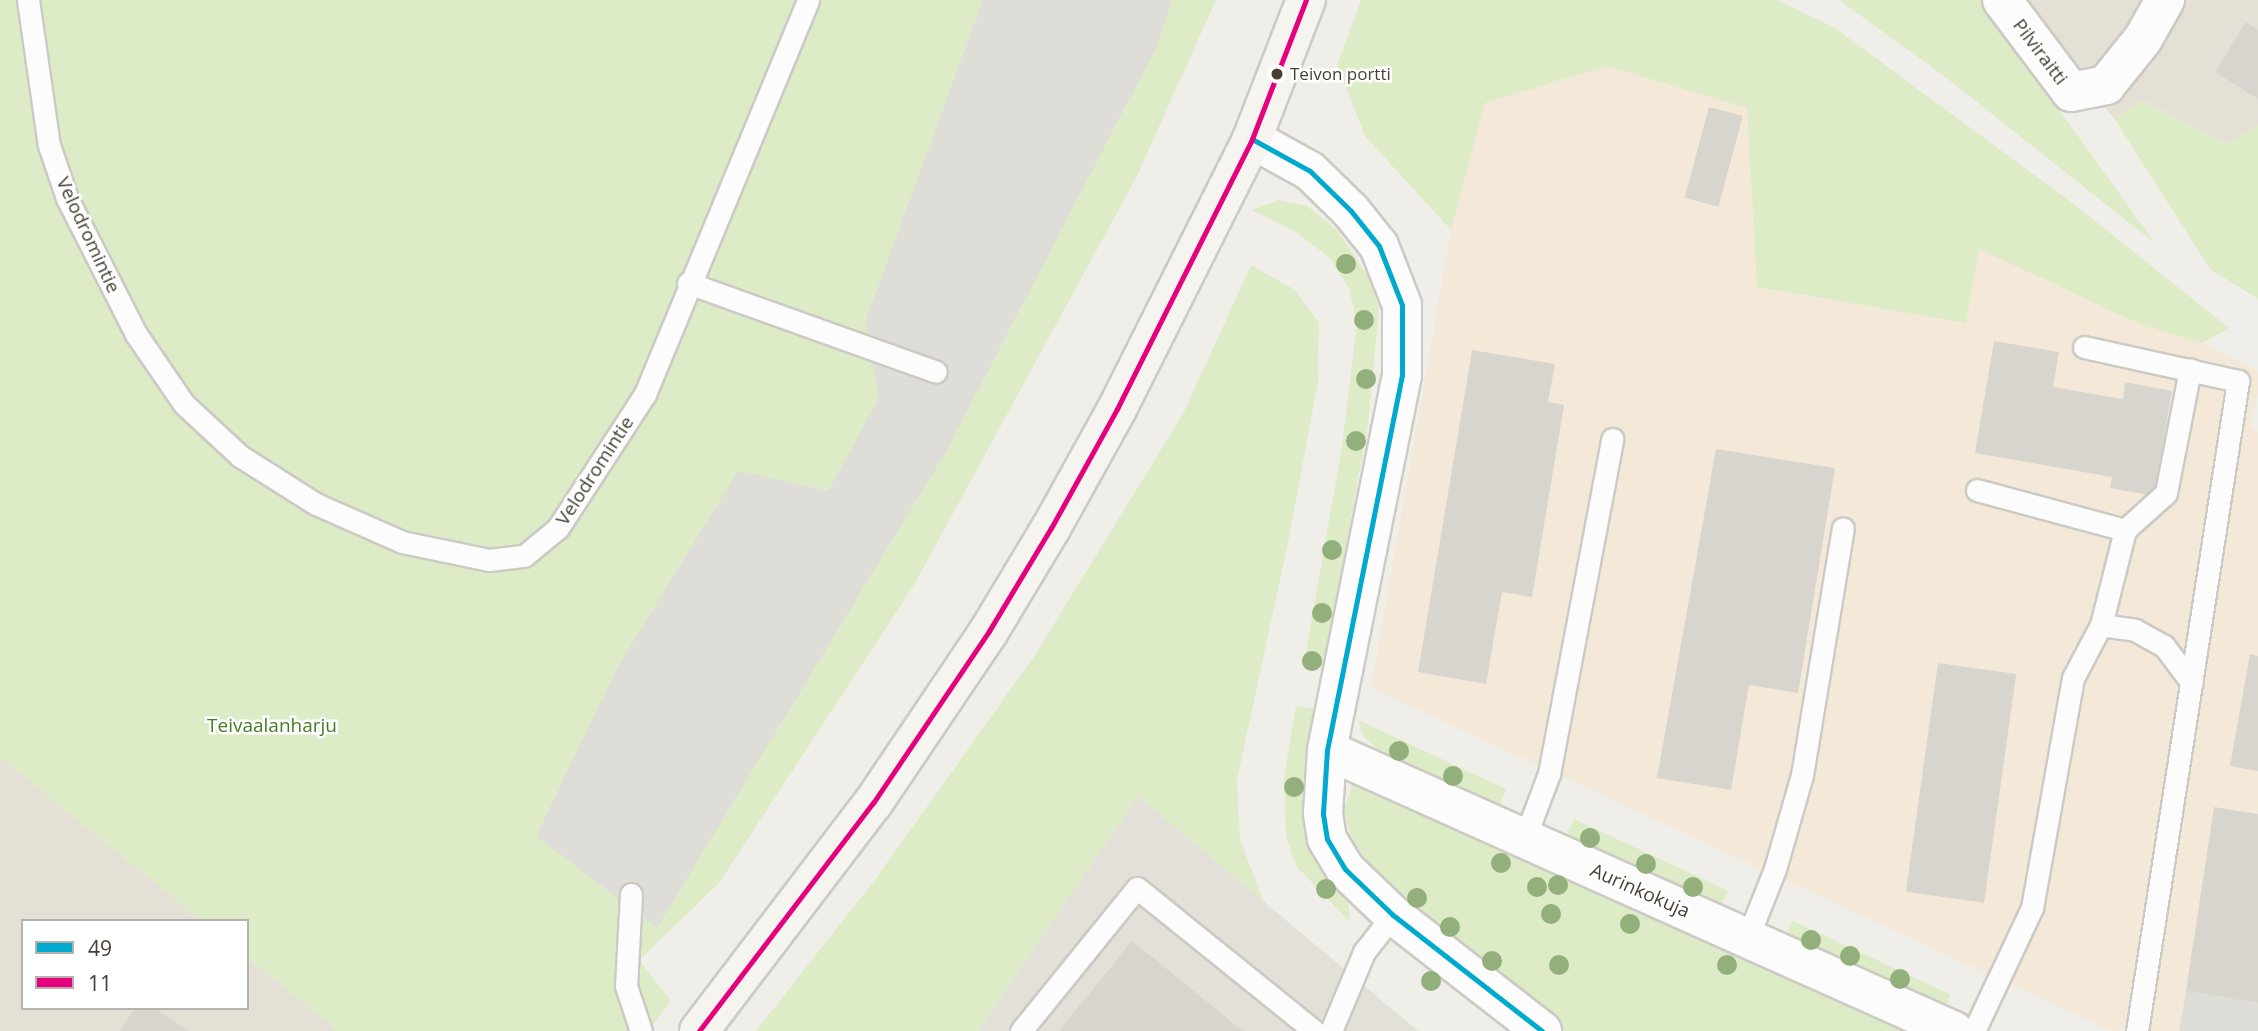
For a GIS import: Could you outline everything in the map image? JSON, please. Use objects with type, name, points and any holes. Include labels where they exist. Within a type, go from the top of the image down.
[{"type":"main road","points":[[699,1031],[873,803],[989,631],[1117,409],[1252,139],[1306,0]]},
{"type":"street","name":"Pilviraitti","points":[[2002,0],[2071,92],[2106,85],[2143,39],[2165,0]]},
{"type":"street","points":[[1252,139],[1310,171],[1351,211],[1379,246],[1402,305],[1402,375],[1327,750],[1323,814],[1327,839],[1345,869],[1392,915],[1542,1031]]},
{"type":"street","name":"Aurinkokuja","points":[[1327,750],[1954,1031]]},
{"type":"lane","name":"Velodromintie","points":[[28,0],[49,145],[67,198],[136,334],[184,404],[240,456],[316,504],[402,542],[489,561],[524,556],[542,543],[573,512],[645,394],[688,283],[808,0]]},
{"type":"lane","points":[[688,283],[936,372]]},
{"type":"lane","points":[[2084,347],[2238,381],[2137,1031]]},
{"type":"lane","points":[[1974,1031],[2032,908],[2073,678],[2101,625],[2125,530],[2166,493],[2190,369]]},
{"type":"lane","points":[[1524,840],[1549,774],[1612,439]]},
{"type":"lane","points":[[1978,489],[2125,530]]},
{"type":"lane","points":[[1747,939],[1775,869],[1802,775],[1843,528]]},
{"type":"lane","points":[[2101,625],[2135,630],[2164,646],[2192,683]]},
{"type":"lane","points":[[1021,1031],[1137,888],[1314,1031]]},
{"type":"lane","points":[[631,894],[626,986],[641,1031]]},
{"type":"lane","points":[[1331,1031],[1364,952],[1392,915]]},
{"type":"shaded area","points":[[983,0],[1172,0],[1156,48],[947,450],[657,928],[536,836],[618,666],[738,471],[828,491],[879,398],[865,322]]},
{"type":"shaded area","points":[[2017,0],[2258,0],[2258,125],[2228,144],[2143,101],[2114,118]]},
{"type":"shaded area","points":[[1607,66],[1747,108],[1757,287],[1966,323],[1979,249],[2142,325],[2202,343],[2258,371],[2258,393],[2250,423],[2258,432],[2258,1031],[2111,1031],[1371,688],[1451,230],[1485,103]]},
{"type":"shaded area","points":[[0,757],[200,919],[21,919],[21,1010],[248,1010],[248,958],[338,1031],[0,1031]]},
{"type":"shaded area","points":[[1138,796],[1418,1031],[978,1031]]},
{"type":"shaded area","points":[[2186,991],[2258,1003],[2258,1031],[2179,1031]]},
{"type":"green space","name":"Teivaalanharju","points":[[0,0],[1216,0],[1136,178],[914,585],[719,883],[639,960],[671,1001],[648,1031],[338,1031],[248,958],[248,919],[200,919],[0,757]]},
{"type":"green space","points":[[1361,0],[1777,0],[1835,28],[2079,208],[2229,328],[2202,343],[2142,325],[1979,249],[1966,323],[1757,287],[1747,108],[1607,66],[1485,103],[1451,230],[1365,136],[1337,65]]},
{"type":"green space","points":[[1839,0],[1980,0],[2155,243],[1940,73]]},
{"type":"green space","points":[[2142,101],[2228,144],[2258,125],[2258,299],[2210,269],[2114,118]]},
{"type":"green space","points":[[1279,200],[1307,206],[1338,231],[1370,280],[1379,309],[1368,425],[1324,668],[1303,669],[1342,447],[1357,324],[1349,288],[1330,258],[1296,232],[1252,210]]},
{"type":"green space","points":[[1251,265],[1295,290],[1319,323],[1318,381],[1289,538],[1237,780],[1240,839],[1263,901],[1138,796],[978,1031],[756,1031],[874,881],[1035,655],[1184,412]]},
{"type":"green space","points":[[1296,706],[1316,709],[1303,807],[1307,838],[1318,863],[1348,899],[1350,922],[1297,867],[1286,838],[1284,777]]},
{"type":"green space","points":[[1358,720],[1506,789],[1499,807],[1379,751],[1364,737]]},
{"type":"green space","points":[[1353,783],[1902,1031],[1565,1031],[1438,930],[1377,873],[1351,840],[1344,810]]},
{"type":"green space","points":[[1574,819],[1728,891],[1719,910],[1565,838]]},
{"type":"green space","points":[[1793,921],[1951,995],[1942,1013],[1785,939]]},
{"type":"building","points":[[2246,22],[2258,30],[2258,99],[2215,72]]},
{"type":"building","points":[[1709,107],[1743,116],[1718,207],[1685,198]]},
{"type":"building","points":[[1994,341],[2059,352],[2053,387],[2123,399],[2125,382],[2172,391],[2154,496],[2110,488],[2112,477],[1975,453]]},
{"type":"building","points":[[1472,350],[1555,364],[1548,402],[1564,405],[1532,597],[1502,592],[1486,684],[1418,672]]},
{"type":"building","points":[[1716,449],[1835,468],[1798,693],[1749,685],[1731,790],[1657,778]]},
{"type":"building","points":[[2250,654],[2258,656],[2258,771],[2230,766]]},
{"type":"building","points":[[1938,663],[2016,674],[1984,903],[1906,892]]},
{"type":"building","points":[[2214,807],[2258,814],[2258,1003],[2186,991]]},
{"type":"building","points":[[1132,941],[1243,1031],[1059,1031]]},
{"type":"building","points":[[134,1010],[157,1010],[189,1031],[120,1031]]},
{"type":"transit line","name":"11","points":[[699,1031],[873,803],[989,631],[1051,528],[1117,409],[1252,139],[1306,0]]},
{"type":"transit line","name":"49","points":[[1252,139],[1310,171],[1351,211],[1379,246],[1402,305],[1402,375],[1327,750],[1323,814],[1327,839],[1345,869],[1393,915],[1542,1031]]},
{"type":"place","name":"Teivon portti","points":[[1277,74]]}]
